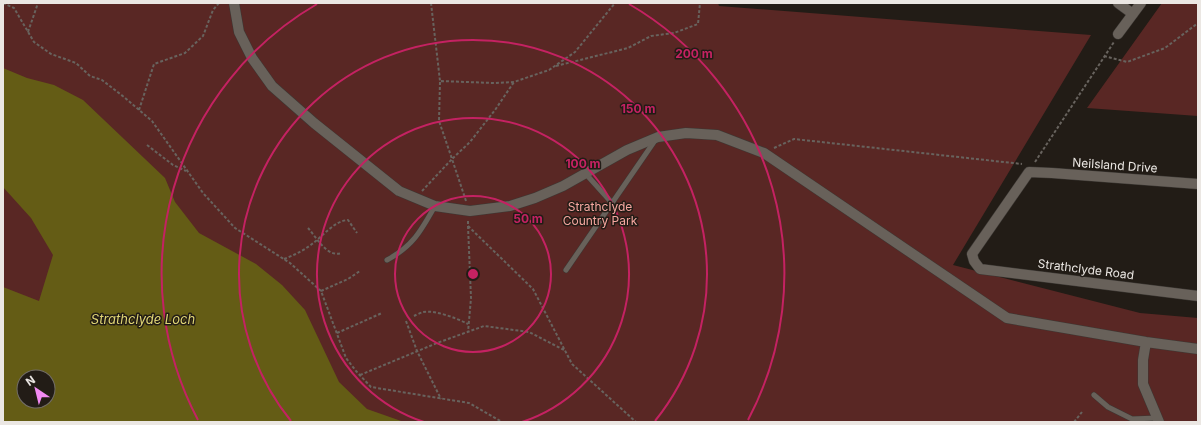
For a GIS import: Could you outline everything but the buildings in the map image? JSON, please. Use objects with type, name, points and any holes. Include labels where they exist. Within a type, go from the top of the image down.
[{"type":"street","points":[[234,3],[239,32],[252,58],[272,86],[314,124],[400,191],[434,206],[470,211],[510,206],[563,186],[627,150],[658,137],[686,132],[717,135],[764,153],[1007,318],[1146,342],[1198,349]]},
{"type":"street","points":[[1118,3],[1133,14]]},
{"type":"street","points":[[1118,34],[1141,3]]},
{"type":"street","name":"Neilsland Drive","points":[[1031,169],[1052,173],[1198,184]]},
{"type":"street","name":"Strathclyde Road","points":[[1031,169],[972,254],[974,261],[980,269],[1198,296]]},
{"type":"street","points":[[1146,342],[1143,360],[1143,384],[1158,420]]},
{"type":"lane","points":[[566,270],[658,137]]},
{"type":"lane","points":[[585,173],[612,203]]},
{"type":"lane","points":[[387,260],[409,246],[422,229],[434,206]]},
{"type":"lane","points":[[1094,395],[1108,407],[1132,419],[1158,420]]},
{"type":"path","points":[[3,3],[14,8],[34,42],[51,54],[76,64],[90,76],[102,80],[152,121],[203,193],[235,228],[290,263],[321,292],[346,358],[371,387],[469,404],[502,422]]},
{"type":"path","points":[[28,32],[38,3]]},
{"type":"path","points":[[139,110],[154,64],[185,53],[203,36],[213,10],[219,3]]},
{"type":"path","points":[[431,3],[440,81],[439,121],[470,211],[468,226],[471,298],[468,332]]},
{"type":"path","points":[[440,81],[494,83],[514,82],[549,70],[575,52],[615,3]]},
{"type":"path","points":[[555,66],[628,48],[651,36],[674,33],[698,24],[700,3]]},
{"type":"path","points":[[1104,56],[1127,62],[1165,48],[1198,23]]},
{"type":"path","points":[[764,153],[794,139],[1031,169],[1118,34]]},
{"type":"path","points":[[415,198],[470,142],[495,110],[514,82]]},
{"type":"path","points":[[147,145],[173,165],[187,172]]},
{"type":"path","points":[[284,259],[296,254],[317,240],[341,220],[348,220],[357,232]]},
{"type":"path","points":[[468,226],[533,288],[572,364],[636,422]]},
{"type":"path","points":[[308,228],[317,240],[332,254],[337,255],[342,253]]},
{"type":"path","points":[[321,292],[348,279],[360,271]]},
{"type":"path","points":[[414,316],[423,312],[434,313],[454,316],[468,324]]},
{"type":"path","points":[[337,334],[382,313]]},
{"type":"path","points":[[406,321],[417,351],[442,399]]},
{"type":"path","points":[[360,375],[417,351],[484,326],[529,332],[565,351]]},
{"type":"path","points":[[1074,422],[1082,412]]},
{"type":"green space","name":"Strathclyde Country Park","points":[[3,3],[718,3],[719,6],[1091,35],[953,265],[1140,313],[1198,318],[1198,422],[3,422]]},
{"type":"green space","points":[[1162,3],[1198,3],[1198,116],[1087,108]]},
{"type":"water","name":"Strathclyde Loch","points":[[3,68],[27,78],[54,85],[83,100],[165,178],[175,202],[199,233],[256,264],[282,285],[305,310],[339,382],[367,409],[404,422],[3,422],[3,287],[39,301],[53,255],[31,218],[3,187]]}]
